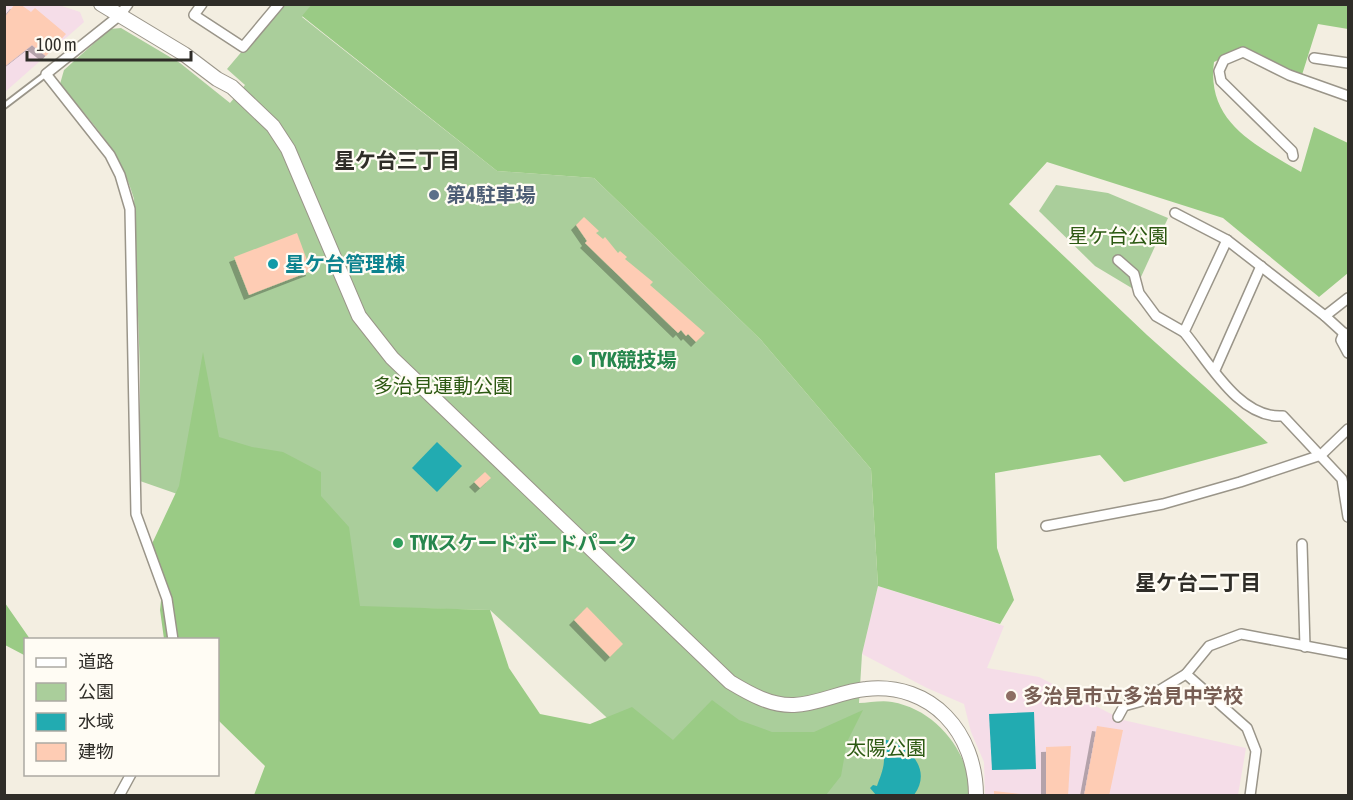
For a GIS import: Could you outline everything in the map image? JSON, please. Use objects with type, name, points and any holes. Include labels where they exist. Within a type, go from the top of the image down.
[{"type":"street","points":[[101,4],[124,10],[232,87],[273,126],[288,149],[347,292],[374,338],[392,358],[730,682],[753,696],[776,703],[794,705],[868,688],[895,689],[912,695],[951,719],[962,735],[974,768],[976,795]]},
{"type":"street","points":[[202,4],[194,15],[243,47],[279,4]]},
{"type":"street","points":[[124,10],[46,74],[110,155],[120,175],[127,200],[136,514],[167,599],[173,638]]},
{"type":"street","points":[[1293,156],[1292,151],[1221,81],[1219,71],[1224,60],[1243,52],[1289,75],[1348,96]]},
{"type":"street","points":[[1314,58],[1348,63]]},
{"type":"street","points":[[1175,213],[1227,240],[1326,316],[1346,335],[1341,340],[1348,353]]},
{"type":"street","points":[[1184,332],[1227,240]]},
{"type":"street","points":[[1118,260],[1134,274],[1140,293],[1156,316],[1184,332],[1242,404],[1273,416],[1283,416],[1321,455],[1342,479],[1347,499],[1348,518]]},
{"type":"street","points":[[1215,370],[1261,266]]},
{"type":"street","points":[[1326,316],[1348,298]]},
{"type":"street","points":[[1046,526],[1173,502],[1321,455],[1348,429]]},
{"type":"street","points":[[1302,544],[1305,647]]},
{"type":"street","points":[[1118,717],[1124,706],[1142,701],[1186,674],[1209,646],[1242,634],[1348,654]]},
{"type":"street","points":[[1186,674],[1247,728],[1256,751],[1250,795]]},
{"type":"street","points":[[119,795],[130,776]]},
{"type":"lane","points":[[4,106],[46,74]]},
{"type":"shaded area","points":[[5,5],[59,5],[80,12],[84,22],[5,92]]},
{"type":"shaded area","name":"多治見市立多治見中学校","points":[[878,586],[1004,626],[987,668],[1039,677],[1123,720],[1246,748],[1238,795],[985,795],[984,762],[971,732],[964,704],[927,688],[862,654]]},
{"type":"green space","points":[[312,4],[1348,5],[1348,29],[1318,24],[1301,78],[1260,54],[1239,50],[1214,62],[1214,83],[1218,101],[1226,116],[1238,130],[1267,152],[1301,172],[1314,127],[1348,143],[1348,273],[1319,297],[1223,218],[1047,162],[1009,204],[1147,335],[1268,443],[1124,482],[1100,455],[995,473],[997,548],[1014,600],[1000,624],[878,586],[871,469],[761,340],[594,178],[497,171],[302,16]]},
{"type":"green space","name":"多治見運動公園","points":[[281,5],[312,5],[302,17],[497,171],[594,178],[761,340],[871,469],[878,586],[862,654],[859,703],[879,701],[908,706],[936,723],[957,748],[964,763],[972,795],[686,795],[668,774],[490,610],[360,607],[206,504],[140,481],[140,372],[134,199],[113,151],[60,84],[64,70],[110,29],[121,28],[180,63],[230,103],[245,85],[227,69]]},
{"type":"green space","name":"星ケ台公園","points":[[1056,185],[1108,193],[1168,218],[1135,290],[1095,266],[1039,211]]},
{"type":"green space","points":[[203,352],[219,437],[252,447],[283,452],[321,472],[321,496],[349,527],[360,606],[490,610],[509,668],[540,714],[590,724],[632,707],[673,740],[712,700],[739,720],[772,732],[814,732],[863,710],[847,742],[841,776],[826,795],[254,795],[265,766],[219,721],[219,638],[164,638],[160,610],[163,582],[150,548],[179,486]]},
{"type":"green space","points":[[5,603],[29,638],[24,638],[24,655],[5,645]]},
{"type":"water","points":[[437,442],[462,466],[437,492],[412,468]]},
{"type":"water","points":[[1034,712],[1036,769],[992,770],[989,714]]},
{"type":"water","points":[[883,739],[901,746],[915,760],[921,776],[914,795],[876,795],[870,788],[873,785],[877,786],[883,770]]},
{"type":"building","points":[[15,4],[20,4],[31,12],[35,8],[66,34],[46,56],[32,45],[4,67],[4,18]]},
{"type":"building","points":[[584,217],[599,231],[596,233],[603,239],[605,237],[618,253],[620,251],[627,257],[625,259],[653,282],[650,285],[705,333],[696,342],[681,330],[678,333],[585,243],[587,241],[576,225]]},
{"type":"building","name":"星ケ台管理棟","points":[[297,233],[311,271],[249,295],[234,257]]},
{"type":"building","points":[[485,472],[491,478],[480,488],[474,482]]},
{"type":"building","points":[[587,607],[623,644],[610,657],[574,620]]},
{"type":"building","points":[[1097,726],[1123,730],[1109,796],[1084,796]]},
{"type":"building","points":[[1071,746],[1068,796],[1046,796],[1046,747]]},
{"type":"building","points":[[994,791],[1021,794],[1021,796],[994,796]]},
{"type":"place","name":"第4駐車場","points":[[434,195]]},
{"type":"place","name":"星ケ台管理棟","points":[[273,264]]},
{"type":"place","name":"TYK競技場","points":[[577,360]]},
{"type":"place","name":"TYKスケードボードパーク","points":[[398,543]]},
{"type":"place","name":"多治見市立多治見中学校","points":[[1011,696]]},
{"type":"district","name":"星ケ台三丁目","points":[[397,161]]},
{"type":"district","name":"星ケ台二丁目","points":[[1198,583]]},
{"type":"park label","name":"太陽公園","points":[[886,748]]}]
